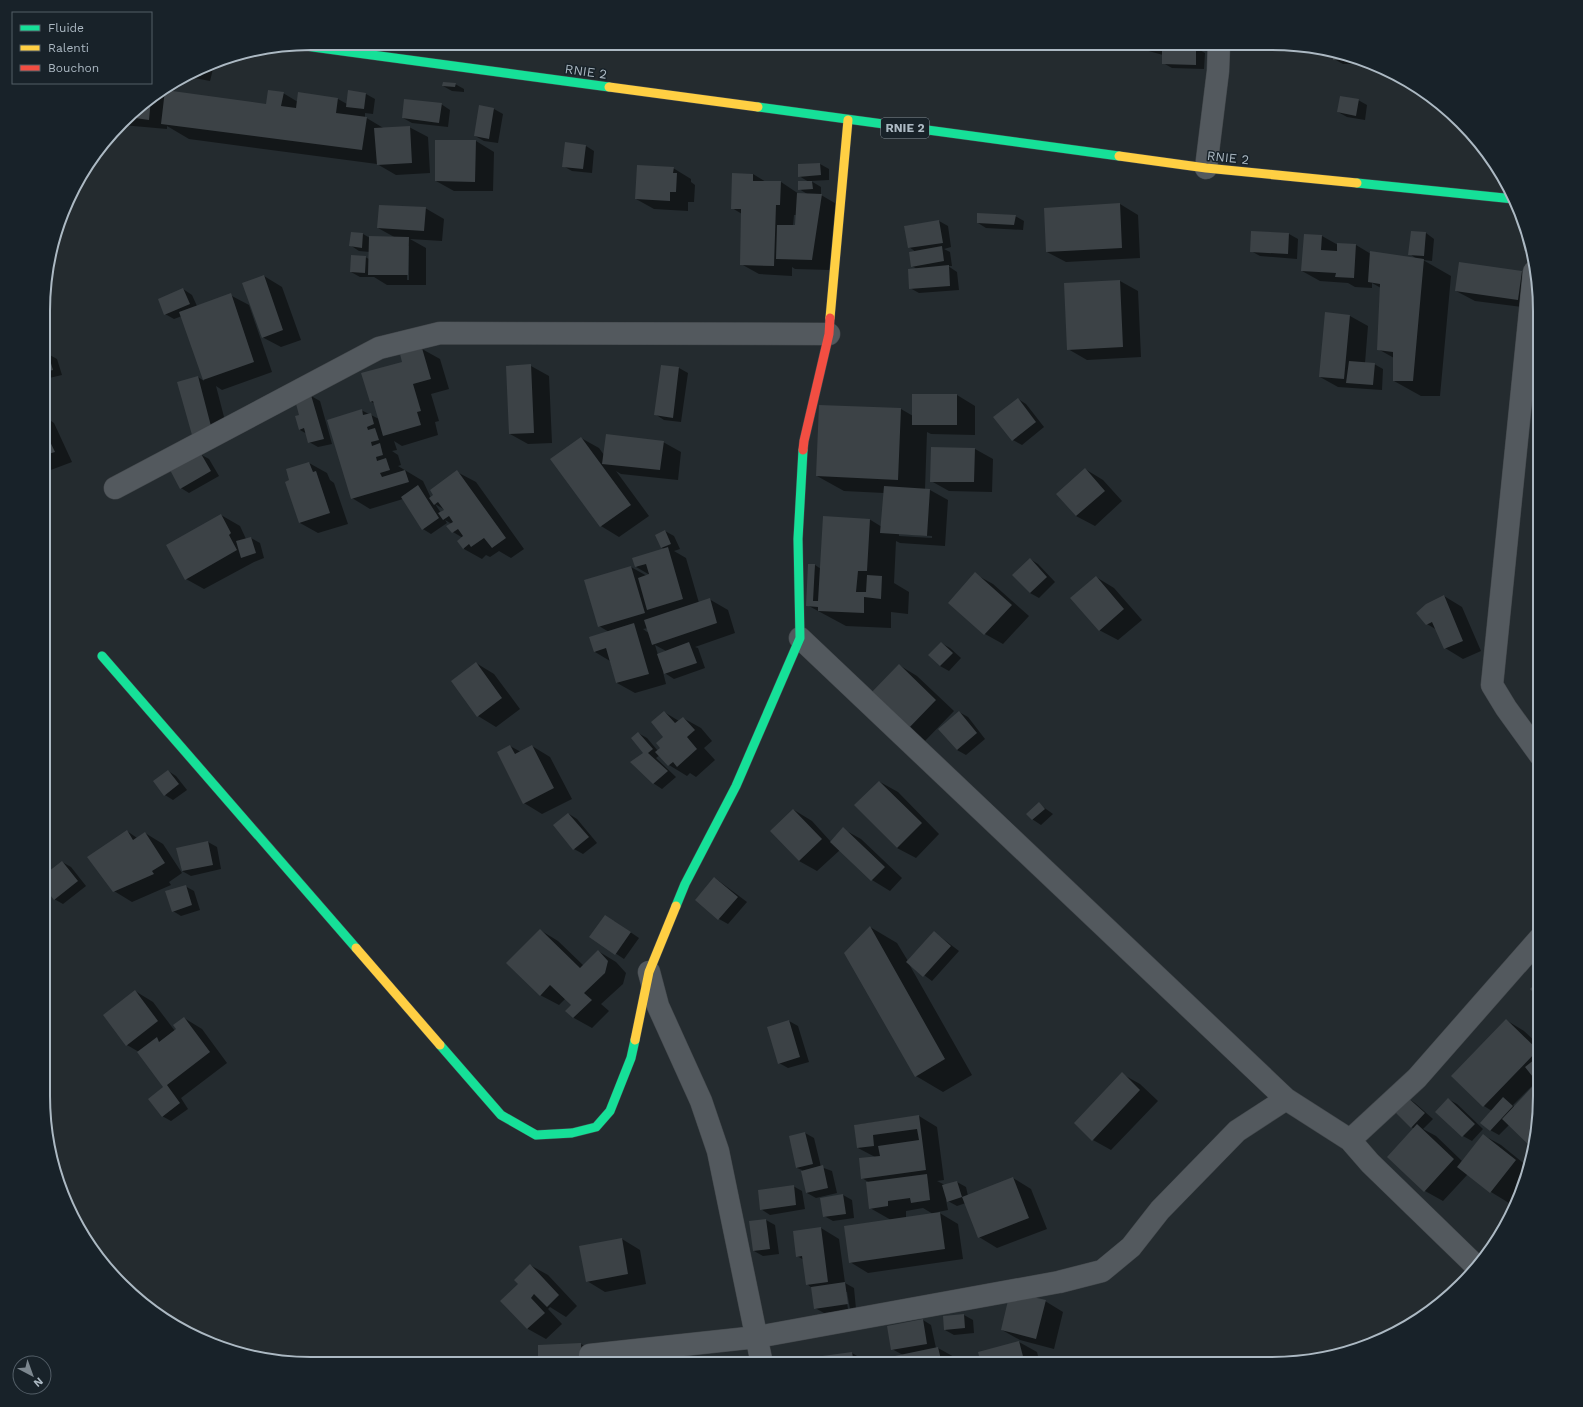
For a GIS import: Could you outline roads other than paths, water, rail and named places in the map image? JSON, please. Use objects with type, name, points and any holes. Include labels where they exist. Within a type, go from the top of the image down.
[{"type":"main road","name":"RNIE 2","points":[[335,50],[1206,168],[1507,198]]},
{"type":"main road","points":[[102,656],[501,1115],[536,1136],[572,1133],[596,1127],[610,1111],[631,1058],[648,972],[685,884],[736,786],[800,638],[798,539],[804,441],[829,334],[848,120]]},
{"type":"street","points":[[1206,168],[1218,71],[1219,50]]},
{"type":"street","points":[[1532,293],[1492,685],[1533,746]]},
{"type":"street","points":[[115,488],[379,348],[440,333],[829,334]]},
{"type":"street","points":[[800,638],[1286,1099],[1350,1140],[1370,1163],[1472,1263]]},
{"type":"street","points":[[1350,1140],[1418,1078],[1533,946]]},
{"type":"street","points":[[648,972],[658,1006],[701,1101],[718,1151],[761,1357]]},
{"type":"street","points":[[590,1355],[757,1337],[1059,1282],[1102,1271],[1132,1246],[1160,1210],[1237,1131],[1286,1099]]}]
